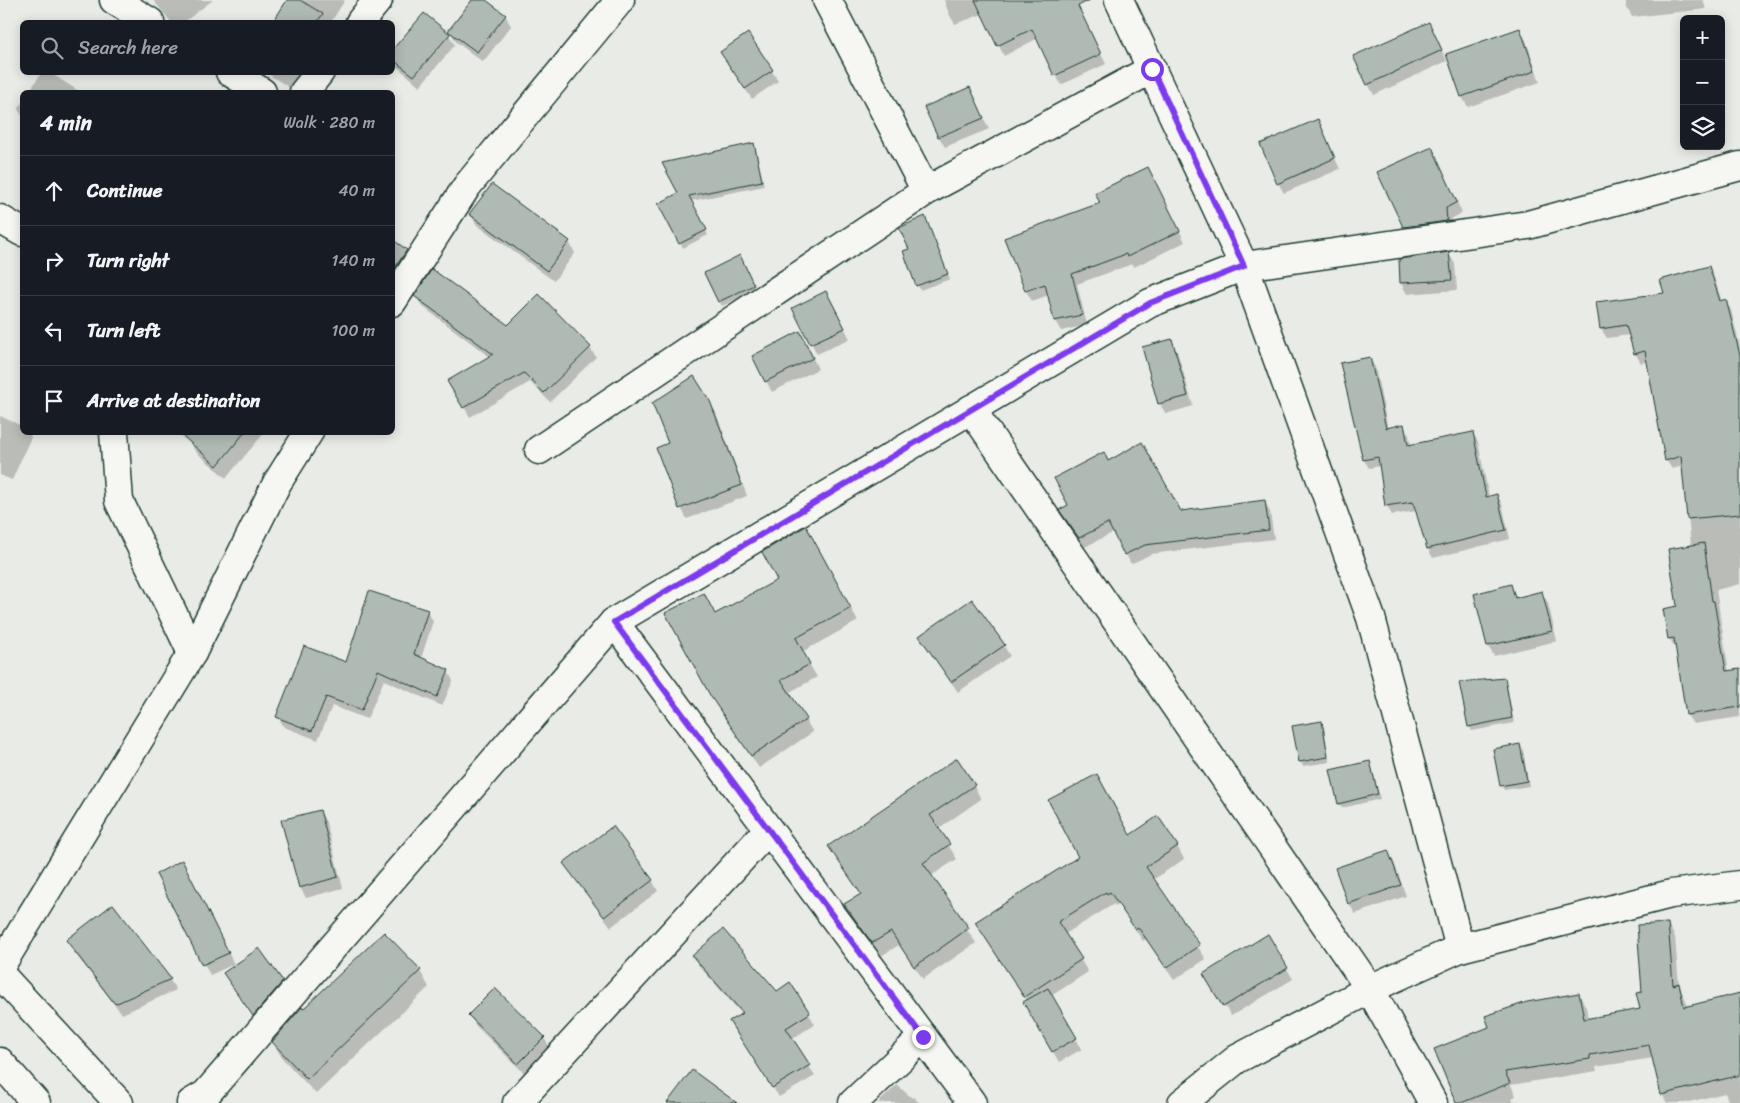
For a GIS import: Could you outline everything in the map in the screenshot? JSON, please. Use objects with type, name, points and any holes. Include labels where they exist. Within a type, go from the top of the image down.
[{"type":"street","points":[[114,0],[147,20]]},
{"type":"street","points":[[362,20],[378,0]]},
{"type":"street","points":[[395,297],[467,186],[620,0]]},
{"type":"street","points":[[827,0],[926,191]]},
{"type":"street","points":[[1119,0],[1244,266],[1371,618],[1460,948]]},
{"type":"street","points":[[539,450],[926,191],[1152,69]]},
{"type":"street","points":[[235,75],[259,90]]},
{"type":"street","points":[[306,90],[318,75]]},
{"type":"street","points":[[191,1103],[206,1094],[614,622],[1150,303],[1244,266],[1528,225],[1739,169]]},
{"type":"street","points":[[0,219],[20,231]]},
{"type":"street","points":[[971,409],[1370,989],[1433,1103]]},
{"type":"street","points":[[114,435],[119,501],[192,653]]},
{"type":"street","points":[[0,967],[192,653],[277,483],[307,435]]},
{"type":"street","points":[[614,622],[972,1103]]},
{"type":"street","points":[[516,1103],[768,830]]},
{"type":"street","points":[[1182,1103],[1237,1059],[1370,989],[1460,948],[1671,894],[1740,886]]},
{"type":"street","points":[[0,974],[120,1103]]},
{"type":"street","points":[[853,1103],[923,1037]]},
{"type":"street","points":[[0,1062],[36,1103]]},
{"type":"building","points":[[287,0],[300,0],[323,14],[318,20],[274,20]]},
{"type":"building","points":[[472,0],[486,0],[506,15],[477,52],[448,31]]},
{"type":"building","points":[[975,0],[1090,0],[1078,6],[1101,54],[1054,76],[1032,29],[997,46]]},
{"type":"building","points":[[424,13],[450,34],[414,76],[395,61],[395,47]]},
{"type":"building","points":[[1429,22],[1442,50],[1367,85],[1353,56]]},
{"type":"building","points":[[1520,28],[1535,71],[1461,97],[1446,54]]},
{"type":"building","points":[[748,33],[773,70],[745,89],[720,52]]},
{"type":"building","points":[[970,87],[984,118],[938,137],[924,107]]},
{"type":"building","points":[[1318,119],[1335,158],[1277,184],[1260,144]]},
{"type":"building","points":[[754,143],[762,181],[689,196],[707,230],[679,244],[658,204],[678,193],[662,163]]},
{"type":"building","points":[[1432,147],[1457,202],[1446,208],[1447,221],[1403,227],[1377,172]]},
{"type":"building","points":[[1148,167],[1180,231],[1127,257],[1126,254],[1072,274],[1082,315],[1054,321],[1045,284],[1025,291],[1004,238],[1100,203],[1095,193]]},
{"type":"building","points":[[492,184],[570,241],[547,271],[469,214]]},
{"type":"building","points":[[925,216],[948,274],[916,286],[903,251],[909,249],[899,228]]},
{"type":"building","points":[[395,241],[407,250],[395,268]]},
{"type":"building","points":[[1449,252],[1452,280],[1400,283],[1399,259]]},
{"type":"building","points":[[740,255],[754,285],[718,302],[704,273]]},
{"type":"building","points":[[1709,266],[1720,301],[1726,299],[1740,355],[1740,514],[1687,519],[1681,456],[1665,461],[1645,351],[1634,354],[1626,325],[1600,329],[1596,302],[1664,293],[1660,280]]},
{"type":"building","points":[[432,269],[508,325],[539,294],[591,347],[544,393],[524,373],[463,408],[447,381],[493,354],[414,296]]},
{"type":"building","points":[[826,291],[845,328],[810,344],[792,308]]},
{"type":"building","points":[[800,331],[813,358],[765,382],[752,356]]},
{"type":"building","points":[[1172,339],[1188,396],[1158,404],[1142,347]]},
{"type":"building","points":[[1370,357],[1386,428],[1404,424],[1408,445],[1473,432],[1486,497],[1497,494],[1506,530],[1427,549],[1413,502],[1385,506],[1378,457],[1363,460],[1340,363]]},
{"type":"building","points":[[694,376],[710,401],[742,485],[679,509],[656,448],[668,443],[652,403]]},
{"type":"building","points":[[181,435],[243,435],[217,466]]},
{"type":"building","points":[[1142,442],[1181,511],[1265,500],[1269,530],[1145,545],[1124,555],[1108,523],[1079,538],[1059,510],[1068,505],[1054,478],[1104,452],[1108,461]]},
{"type":"building","points":[[806,526],[851,608],[796,638],[810,664],[781,680],[807,719],[751,756],[711,697],[665,613],[704,593],[715,614],[777,580],[762,552]]},
{"type":"building","points":[[1704,543],[1712,601],[1714,601],[1726,671],[1740,669],[1740,707],[1686,715],[1674,638],[1668,639],[1663,609],[1677,606],[1668,549]]},
{"type":"building","points":[[1511,584],[1515,598],[1542,591],[1552,631],[1487,646],[1474,594]]},
{"type":"building","points":[[369,591],[428,610],[414,654],[449,670],[437,697],[378,670],[362,710],[326,697],[312,731],[276,717],[304,646],[346,662]]},
{"type":"building","points":[[972,599],[1005,645],[951,682],[919,636]]},
{"type":"building","points":[[1505,678],[1512,718],[1468,727],[1459,682]]},
{"type":"building","points":[[1322,721],[1328,757],[1299,762],[1292,726]]},
{"type":"building","points":[[1520,744],[1527,781],[1500,786],[1493,749]]},
{"type":"building","points":[[957,758],[975,785],[930,815],[950,844],[923,863],[969,928],[914,967],[891,932],[872,943],[844,904],[861,894],[828,846]]},
{"type":"building","points":[[1370,761],[1378,794],[1338,804],[1330,770]]},
{"type":"building","points":[[1097,774],[1130,835],[1158,816],[1178,846],[1146,867],[1200,945],[1166,968],[1138,927],[1135,929],[1110,892],[1107,894],[1106,892],[1058,922],[1082,959],[1024,997],[975,922],[1078,857],[1048,800]]},
{"type":"building","points":[[320,810],[338,877],[299,888],[281,820]]},
{"type":"building","points":[[613,826],[653,880],[604,917],[563,863]]},
{"type":"building","points":[[1388,850],[1401,885],[1348,904],[1335,868]]},
{"type":"building","points":[[182,860],[229,953],[202,965],[156,874]]},
{"type":"building","points":[[113,904],[171,979],[115,1004],[66,940]]},
{"type":"building","points":[[1668,923],[1673,985],[1679,983],[1684,1007],[1740,993],[1740,1075],[1661,1095],[1649,1045],[1590,1055],[1590,1059],[1505,1072],[1510,1083],[1461,1103],[1456,1103],[1434,1049],[1489,1027],[1485,1016],[1527,1002],[1579,993],[1584,1019],[1640,1009],[1636,993],[1642,992],[1637,925]]},
{"type":"building","points":[[723,929],[777,991],[790,982],[810,1013],[786,1028],[810,1065],[772,1088],[729,1021],[743,1013],[692,956]]},
{"type":"building","points":[[384,932],[421,970],[307,1079],[272,1042],[302,1007],[303,1009]]},
{"type":"building","points":[[1268,934],[1288,968],[1223,1007],[1203,974]]},
{"type":"building","points":[[259,948],[283,981],[253,1016],[223,973]]},
{"type":"building","points":[[495,988],[545,1037],[518,1064],[468,1015]]},
{"type":"building","points":[[1048,988],[1077,1038],[1052,1052],[1023,1002]]},
{"type":"building","points":[[692,1070],[737,1103],[667,1103]]},
{"type":"route","points":[[923,1037],[614,622],[1150,303],[1244,266],[1152,69]]}]
